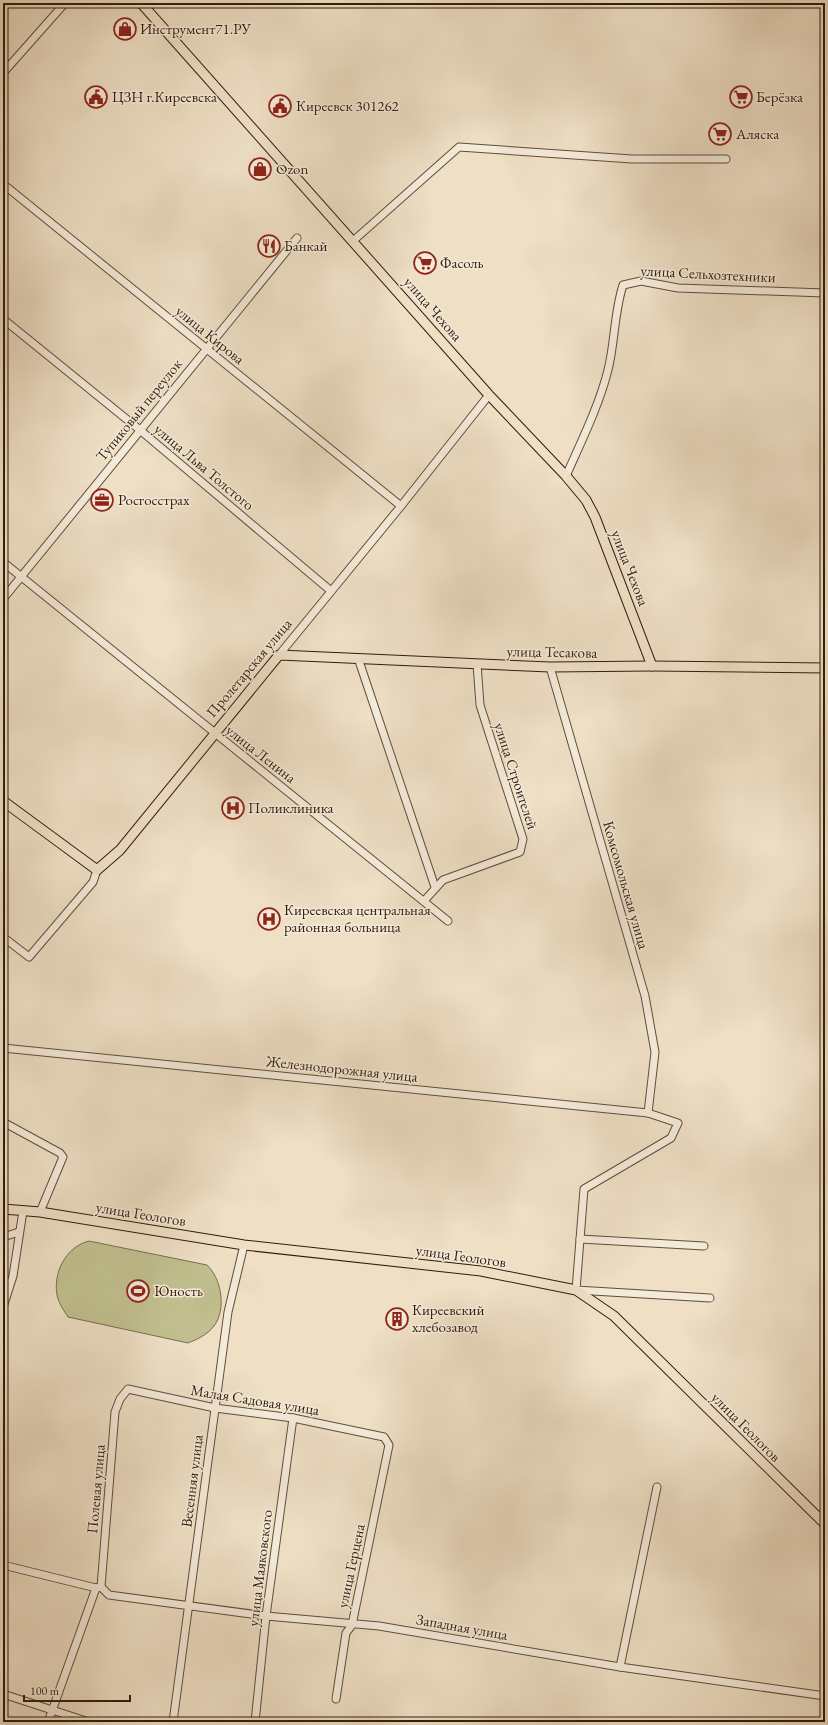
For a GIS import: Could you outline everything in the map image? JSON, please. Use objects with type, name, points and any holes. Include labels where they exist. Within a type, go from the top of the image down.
[{"type":"main road","name":"улица Чехова","points":[[141,3],[489,395],[566,476],[586,500],[596,518],[652,666]]},
{"type":"main road","name":"улица Тесакова","points":[[279,655],[550,667],[652,666],[825,668]]},
{"type":"main road","name":"Пролетарская улица","points":[[97,870],[120,850],[279,655]]},
{"type":"main road","points":[[3,801],[97,870]]},
{"type":"main road","name":"улица Геологов","points":[[3,1209],[40,1212],[244,1245],[481,1271],[576,1290],[614,1316],[825,1524]]},
{"type":"street","points":[[3,73],[65,3]]},
{"type":"street","points":[[353,241],[459,147],[632,159],[726,159]]},
{"type":"street","name":"улица Кирова","points":[[3,184],[401,506]]},
{"type":"street","name":"Тупиковый переулок","points":[[3,598],[298,238]]},
{"type":"street","name":"улица Сельхозтехники","points":[[566,476],[598,401],[608,371],[613,346],[618,301],[623,285],[641,281],[678,288],[825,293]]},
{"type":"street","name":"улица Льва Толстого","points":[[3,319],[140,430],[331,592]]},
{"type":"street","name":"Пролетарская улица","points":[[279,655],[401,506],[489,395]]},
{"type":"street","name":"улица Ленина","points":[[3,562],[448,920]]},
{"type":"street","points":[[358,658],[435,887]]},
{"type":"street","name":"улица Строителей","points":[[424,901],[435,887],[443,880],[520,852],[523,839],[480,705],[476,664]]},
{"type":"street","name":"Комсомольская улица","points":[[550,667],[645,996],[655,1052],[648,1113]]},
{"type":"street","name":"Пролетарская улица","points":[[3,937],[29,957],[94,882],[97,870]]},
{"type":"street","name":"Железнодорожная улица","points":[[3,1048],[648,1113],[678,1123],[671,1138],[584,1189],[580,1239]]},
{"type":"street","points":[[3,1122],[60,1152],[63,1158],[40,1212]]},
{"type":"street","points":[[3,1308],[13,1276],[23,1210]]},
{"type":"street","points":[[3,1237],[19,1232]]},
{"type":"street","points":[[704,1246],[580,1239],[576,1290],[710,1298]]},
{"type":"street","name":"Весенняя улица","points":[[173,1722],[228,1312],[244,1245]]},
{"type":"street","name":"Малая Садовая улица","points":[[124,1394],[128,1389],[215,1408],[293,1418],[384,1437]]},
{"type":"street","name":"Полевая улица","points":[[48,1722],[99,1588],[115,1412],[120,1399],[124,1394]]},
{"type":"street","name":"улица Маяковского","points":[[255,1722],[266,1616],[293,1418]]},
{"type":"street","name":"улица Герцена","points":[[336,1699],[346,1633],[352,1624],[389,1445],[384,1437]]},
{"type":"street","points":[[620,1667],[657,1487]]},
{"type":"street","name":"Западная улица","points":[[3,1565],[99,1588],[109,1595],[266,1616],[379,1626],[620,1667],[825,1696]]},
{"type":"street","points":[[3,1694],[89,1722]]},
{"type":"shaded area","name":"Юность","points":[[89,1241],[207,1265],[216,1278],[221,1294],[220,1311],[214,1326],[199,1338],[188,1343],[68,1317],[57,1295],[56,1286],[59,1269],[74,1249]]},
{"type":"place","name":"Инструмент71.РУ","points":[[125,29]]},
{"type":"place","name":"ЦЗН г.Киреевска","points":[[96,97]]},
{"type":"place","name":"Берёзка","points":[[741,97]]},
{"type":"place","name":"Киреевск 301262","points":[[280,106]]},
{"type":"place","name":"Аляска","points":[[720,134]]},
{"type":"place","name":"Ozon","points":[[260,169]]},
{"type":"place","name":"Банкай","points":[[269,246]]},
{"type":"place","name":"Фасоль","points":[[425,263]]},
{"type":"place","name":"Росгосстрах","points":[[102,500]]},
{"type":"place","name":"Поликлиника","points":[[233,808]]},
{"type":"place","name":"Киреевская центральная районная больница","points":[[269,919]]},
{"type":"place","name":"Юность","points":[[138,1291]]},
{"type":"place","name":"Киреевский хлебозавод","points":[[397,1319]]}]
